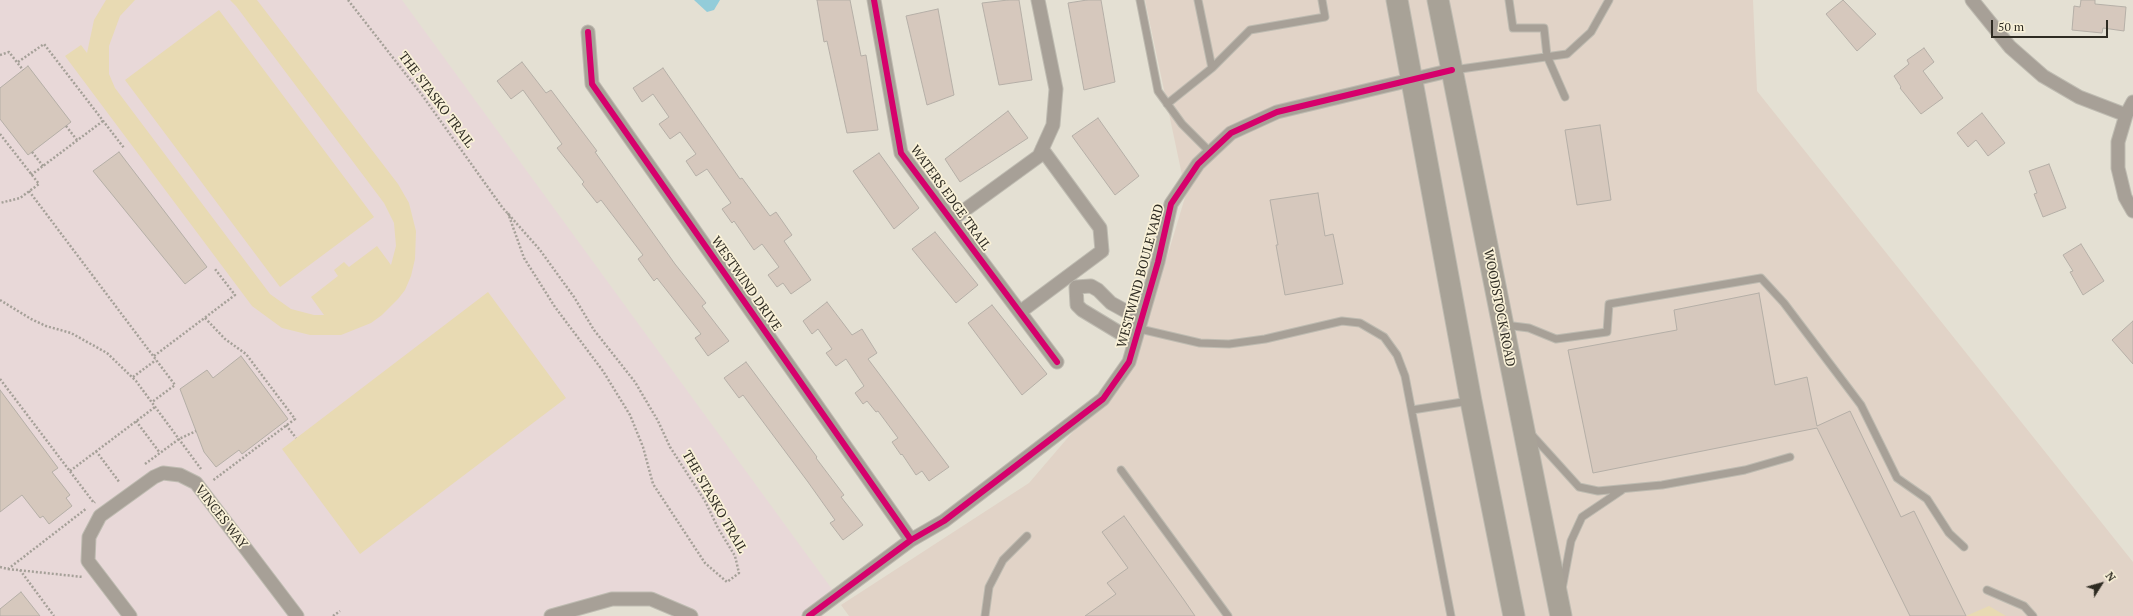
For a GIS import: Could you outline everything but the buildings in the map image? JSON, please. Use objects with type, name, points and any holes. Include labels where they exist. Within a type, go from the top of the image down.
[{"type":"main road","points":[[1397,0],[1514,616]]},
{"type":"main road","name":"WOODSTOCK ROAD","points":[[1438,0],[1560,610]]},
{"type":"street","name":"WATERS EDGE TRAIL","points":[[951,220],[1039,156],[1053,126],[1056,89],[1038,0]]},
{"type":"street","points":[[1972,0],[2010,47],[2044,76],[2079,97],[2126,115]]},
{"type":"street","name":"WATERS EDGE TRAIL","points":[[878,1],[901,153],[1057,362]]},
{"type":"street","name":"WESTWIND DRIVE","points":[[588,32],[592,84],[911,540]]},
{"type":"street","name":"WESTWIND BOULEVARD","points":[[809,616],[911,540],[944,521],[1103,399],[1130,362],[1136,328],[1171,204],[1198,164],[1230,133],[1277,112],[1452,70]]},
{"type":"street","points":[[2133,102],[2126,115],[2118,142],[2118,168],[2125,197],[2133,211]]},
{"type":"street","points":[[1020,312],[1072,282],[1102,251],[1100,228],[1042,149]]},
{"type":"street","points":[[1072,282],[1091,286],[1111,303],[1131,314],[1136,328],[1120,333],[1100,322],[1077,305],[1072,282]]},
{"type":"street","points":[[1100,322],[1111,303]]},
{"type":"street","name":"VINCES WAY","points":[[130,616],[88,561],[89,537],[100,516],[154,477],[163,474],[180,475],[196,483],[297,616]]},
{"type":"street","points":[[551,616],[612,599],[651,599],[691,616]]},
{"type":"lane","points":[[1140,0],[1158,91],[1182,124],[1210,152]]},
{"type":"lane","points":[[1198,0],[1212,68]]},
{"type":"lane","points":[[1167,104],[1212,68],[1250,30],[1325,17],[1322,0]]},
{"type":"lane","points":[[1509,0],[1513,28],[1544,28],[1548,56],[1565,97]]},
{"type":"lane","points":[[1452,70],[1567,54],[1592,32],[1609,0]]},
{"type":"lane","points":[[1502,325],[1529,328],[1556,339],[1607,332],[1609,304],[1761,278],[1784,303],[1861,405],[1898,478],[1927,499],[1949,533],[1964,547]]},
{"type":"lane","points":[[1136,328],[1200,343],[1229,344],[1265,339],[1342,321],[1360,323],[1384,337],[1397,355],[1405,376],[1451,616]]},
{"type":"lane","points":[[1412,410],[1472,401]]},
{"type":"lane","points":[[1523,425],[1579,487],[1598,491],[1622,490],[1662,485],[1745,470],[1790,457]]},
{"type":"lane","points":[[1121,470],[1228,616]]},
{"type":"lane","points":[[1560,610],[1571,541],[1582,517],[1622,490]]},
{"type":"lane","points":[[984,616],[989,587],[992,580],[1003,560],[1027,536]]},
{"type":"lane","points":[[1987,590],[2024,606],[2033,616]]},
{"type":"path","points":[[18,62],[44,44],[124,148]]},
{"type":"path","points":[[0,55],[9,52],[23,70]]},
{"type":"path","points":[[31,175],[103,121]]},
{"type":"path","points":[[66,126],[77,140]]},
{"type":"path","points":[[0,134],[39,184],[20,198],[0,203]]},
{"type":"path","points":[[32,152],[43,166]]},
{"type":"path","points":[[29,191],[175,385],[152,402]]},
{"type":"path","points":[[154,356],[235,296],[215,269]]},
{"type":"path","points":[[0,300],[31,319],[46,326],[71,333],[107,353],[133,377],[202,470]]},
{"type":"path","points":[[205,318],[225,339],[246,354],[295,419],[211,482],[206,477]]},
{"type":"path","points":[[133,377],[156,360]]},
{"type":"path","points":[[0,379],[94,503]]},
{"type":"path","points":[[70,471],[155,407]]},
{"type":"path","points":[[136,421],[160,453]]},
{"type":"path","points":[[286,425],[296,438]]},
{"type":"path","points":[[141,467],[179,439],[196,431]]},
{"type":"path","points":[[96,451],[120,483]]},
{"type":"path","points":[[146,463],[153,463]]},
{"type":"path","points":[[115,487],[125,479]]},
{"type":"path","points":[[8,568],[99,499]]},
{"type":"path","points":[[0,567],[86,577]]},
{"type":"path","points":[[19,570],[54,616]]},
{"type":"path","points":[[333,616],[340,611]]},
{"type":"shaded area","points":[[0,0],[402,0],[837,596],[810,616],[691,616],[651,599],[612,599],[551,616],[0,616]]},
{"type":"shaded area","points":[[106,0],[135,0],[120,16],[109,46],[109,74],[115,88],[270,294],[291,309],[314,315],[324,315],[311,297],[338,276],[334,270],[344,262],[349,267],[377,246],[391,265],[396,246],[394,223],[384,203],[230,0],[257,0],[398,184],[409,203],[416,231],[415,259],[411,276],[405,290],[382,315],[371,323],[341,335],[310,335],[282,328],[252,306],[65,56],[81,45],[87,53],[94,20]]},
{"type":"shaded area","points":[[1145,0],[1753,0],[1757,91],[2133,562],[2133,616],[849,616],[841,605],[1029,483],[1137,357],[1186,194]]},
{"type":"shaded area","points":[[219,10],[374,217],[280,287],[125,80]]},
{"type":"shaded area","points":[[488,292],[566,398],[360,554],[282,449]]},
{"type":"shaded area","points":[[1989,606],[2006,616],[1966,616]]},
{"type":"water","points":[[694,0],[720,0],[714,10],[707,12]]},
{"type":"cycle path","points":[[874,0],[901,153],[1057,362]]},
{"type":"cycle path","points":[[588,32],[592,84],[911,540]]},
{"type":"cycle path","points":[[809,616],[911,540],[944,521],[1103,399],[1129,362],[1158,262],[1171,204],[1198,164],[1231,133],[1277,112],[1452,70]]}]
